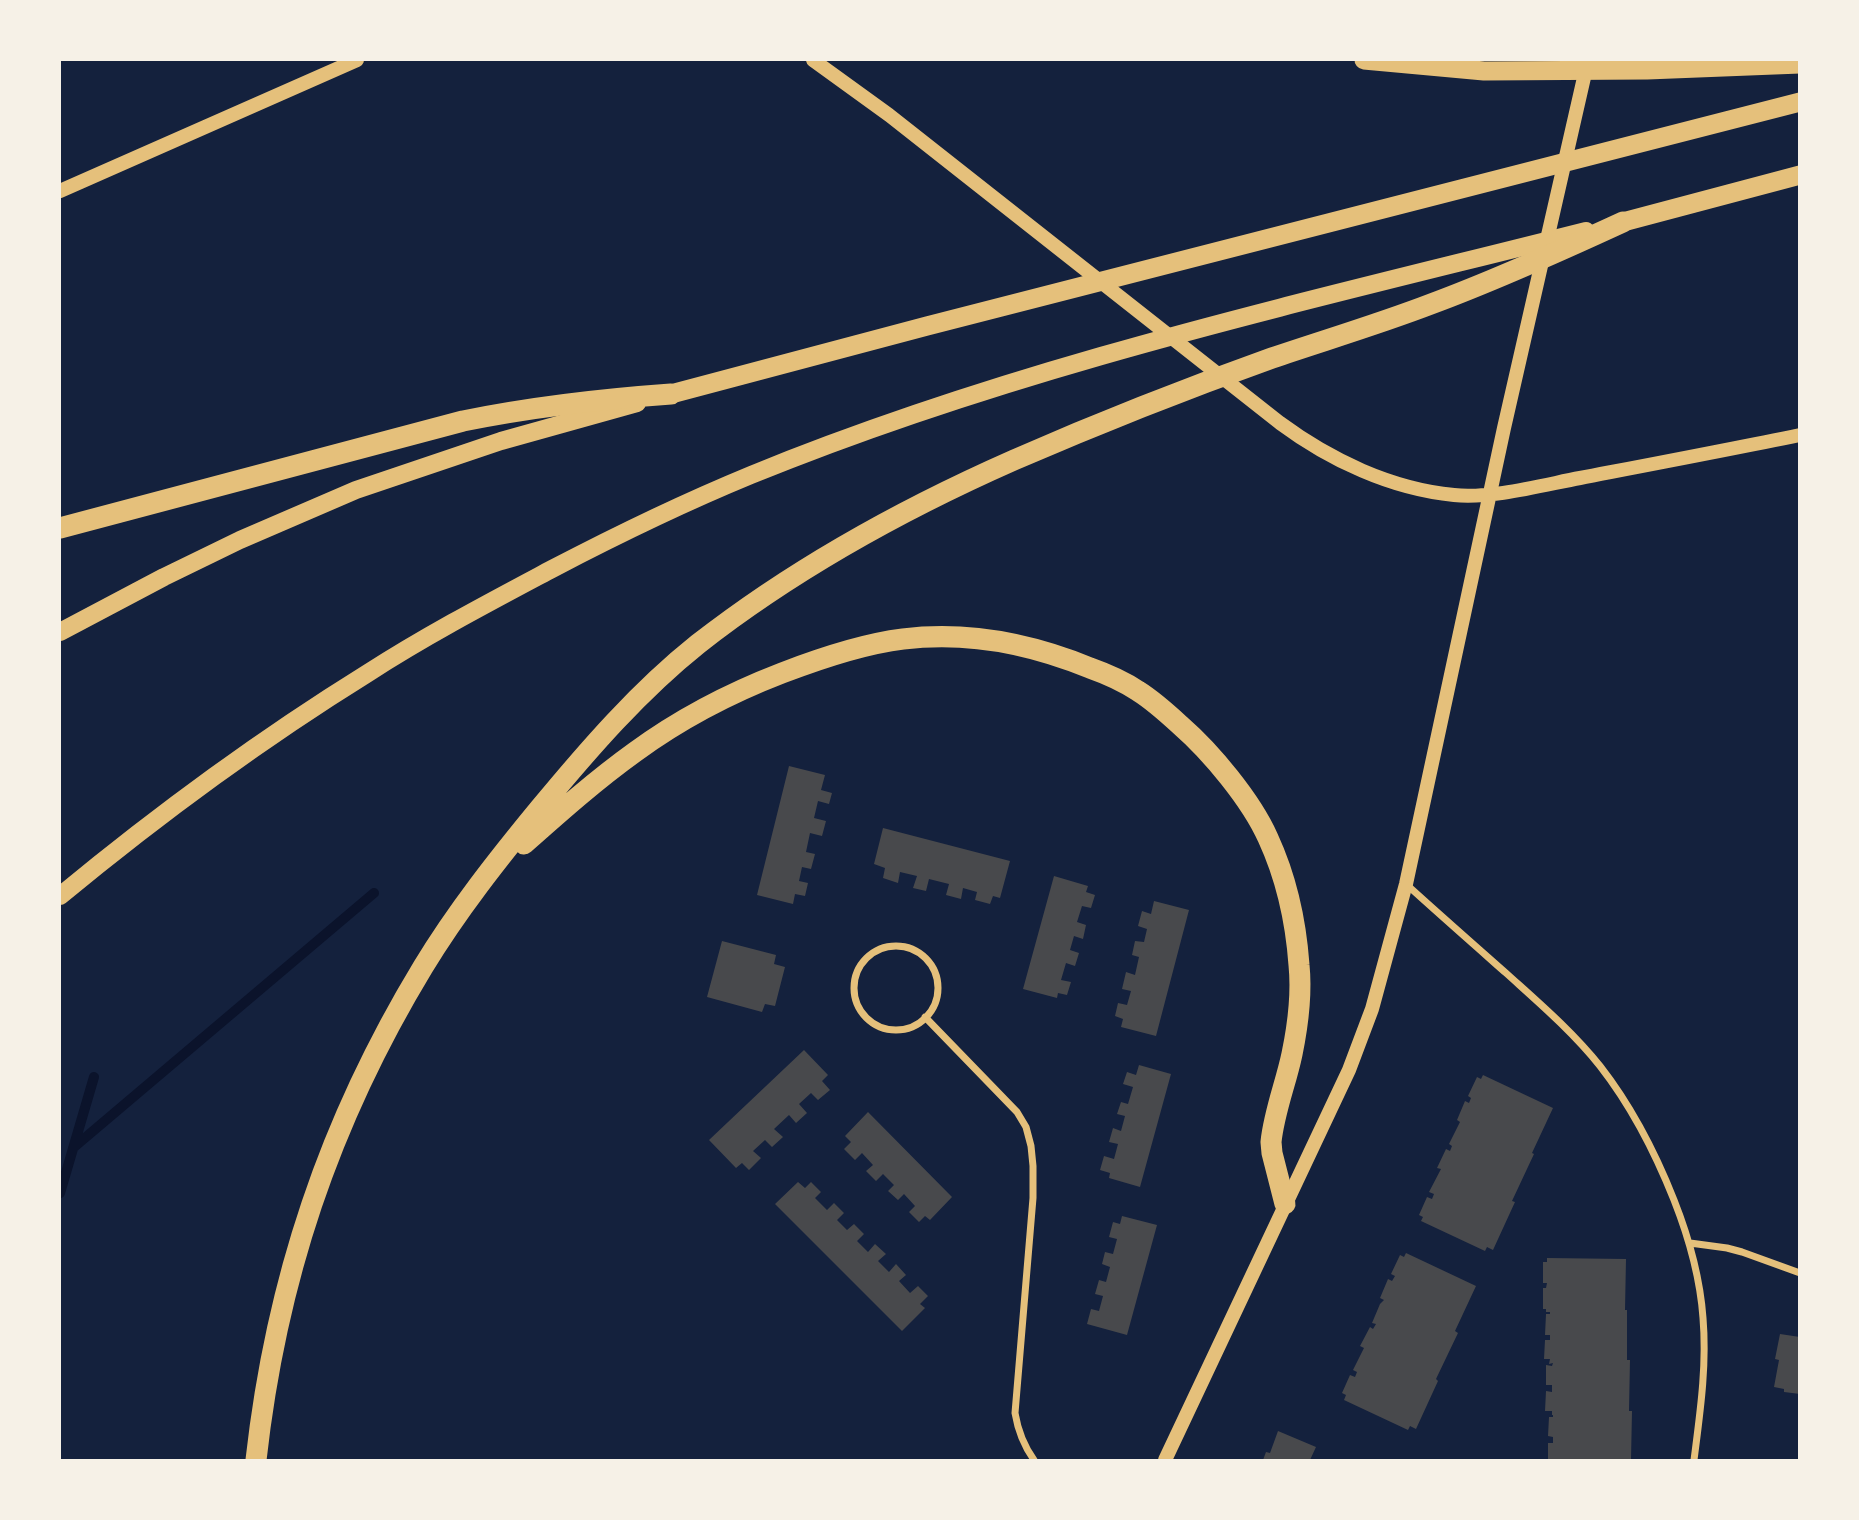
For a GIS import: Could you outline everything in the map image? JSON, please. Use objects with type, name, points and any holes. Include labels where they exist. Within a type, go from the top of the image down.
[{"type":"highway","points":[[1364,60],[1496,71],[1647,70],[1800,64]]},
{"type":"highway","points":[[60,528],[463,421],[559,404],[671,394],[1800,102]]},
{"type":"highway","points":[[256,1461],[270,1360],[307,1217],[326,1162],[357,1090],[390,1024],[468,900],[516,838],[623,713],[700,642],[765,596],[901,515],[999,467],[1120,415],[1266,360],[1426,306],[1491,281],[1623,222],[1800,175]]},
{"type":"highway","points":[[468,900],[571,801],[636,751],[705,708],[762,681],[811,662],[901,639],[941,636],[993,639],[1056,654],[1136,689],[1190,733],[1212,756],[1251,808],[1267,835],[1290,904],[1299,963],[1298,1016],[1292,1055],[1271,1142],[1285,1205]]},
{"type":"main road","points":[[60,191],[357,60]]},
{"type":"main road","points":[[813,60],[949,163],[1290,431],[1331,456],[1380,477],[1448,494],[1490,494],[1800,436]]},
{"type":"main road","points":[[1165,1461],[1349,1070],[1372,1009],[1406,884],[1588,60]]},
{"type":"main road","points":[[60,896],[227,766],[371,670],[465,615],[613,537],[749,476],[955,400],[1066,366],[1192,331],[1623,222]]},
{"type":"main road","points":[[60,632],[164,577],[262,530],[356,490],[501,441],[671,394]]},
{"type":"street","points":[[1406,884],[1548,1010],[1600,1065],[1623,1097],[1655,1152],[1690,1243],[1700,1292],[1705,1350],[1704,1384],[1694,1461]]},
{"type":"street","points":[[897,946],[923,956],[933,970],[937,986],[934,1003],[925,1017],[916,1024],[900,1029],[889,1029],[868,1019],[858,1006],[854,990],[856,973],[866,958],[880,949],[897,946]]},
{"type":"street","points":[[925,1017],[1012,1104],[1026,1128],[1031,1146],[1033,1198],[1016,1413],[1018,1431],[1034,1461]]},
{"type":"street","points":[[1690,1243],[1742,1252],[1800,1273]]},
{"type":"building","points":[[789,766],[825,775],[821,790],[832,793],[829,804],[818,801],[814,818],[826,821],[822,836],[810,833],[806,852],[815,854],[811,869],[802,867],[799,881],[808,883],[805,896],[795,894],[793,904],[757,895]]},
{"type":"building","points":[[883,828],[1010,861],[1000,898],[993,896],[990,904],[975,900],[977,892],[963,888],[961,899],[946,895],[949,884],[929,879],[926,891],[913,888],[917,876],[900,872],[898,883],[883,878],[885,868],[874,864]]},
{"type":"building","points":[[1054,876],[1088,886],[1086,892],[1095,895],[1091,908],[1082,906],[1077,922],[1086,925],[1083,939],[1074,936],[1070,950],[1079,953],[1075,966],[1066,963],[1061,980],[1071,982],[1067,995],[1058,993],[1057,998],[1023,989]]},
{"type":"building","points":[[1154,901],[1189,910],[1156,1036],[1121,1027],[1123,1019],[1115,1016],[1118,1003],[1127,1005],[1131,991],[1122,989],[1126,972],[1135,975],[1139,957],[1132,955],[1135,941],[1144,942],[1147,929],[1138,926],[1142,911],[1151,914]]},
{"type":"building","points":[[722,941],[776,955],[774,964],[785,967],[775,1006],[765,1004],[762,1012],[707,997]]},
{"type":"building","points":[[804,1050],[828,1075],[822,1081],[830,1090],[818,1100],[811,1093],[799,1104],[807,1113],[796,1123],[789,1115],[774,1129],[783,1137],[772,1147],[765,1140],[753,1151],[761,1158],[749,1170],[742,1163],[736,1168],[709,1140]]},
{"type":"building","points":[[1139,1065],[1171,1074],[1140,1187],[1109,1178],[1110,1173],[1100,1170],[1104,1156],[1114,1159],[1118,1144],[1109,1142],[1113,1128],[1121,1131],[1125,1116],[1117,1114],[1121,1102],[1128,1104],[1133,1087],[1123,1084],[1127,1072],[1136,1075]]},
{"type":"building","points":[[1483,1075],[1553,1108],[1493,1250],[1487,1247],[1485,1251],[1421,1221],[1423,1217],[1419,1215],[1427,1197],[1432,1199],[1434,1194],[1429,1192],[1441,1169],[1437,1168],[1446,1149],[1450,1151],[1452,1146],[1449,1144],[1460,1122],[1457,1120],[1465,1101],[1469,1103],[1471,1098],[1468,1096],[1477,1077],[1481,1079]]},
{"type":"building","points":[[868,1112],[952,1197],[930,1220],[925,1216],[919,1222],[909,1212],[915,1206],[904,1194],[898,1200],[888,1191],[894,1185],[883,1174],[876,1181],[866,1171],[873,1165],[862,1153],[855,1160],[844,1149],[851,1142],[845,1136]]},
{"type":"building","points":[[798,1182],[805,1188],[811,1182],[821,1192],[815,1198],[827,1210],[834,1203],[844,1213],[837,1220],[847,1230],[854,1224],[864,1234],[857,1241],[868,1252],[875,1244],[886,1254],[878,1261],[889,1272],[896,1264],[906,1275],[899,1281],[910,1293],[918,1286],[928,1296],[920,1304],[925,1308],[902,1331],[775,1204]]},
{"type":"building","points":[[1122,1216],[1157,1225],[1127,1335],[1087,1324],[1091,1309],[1099,1311],[1103,1296],[1095,1294],[1099,1280],[1106,1282],[1110,1267],[1102,1264],[1105,1252],[1113,1254],[1117,1239],[1109,1237],[1113,1222],[1120,1224]]},
{"type":"building","points":[[1406,1253],[1476,1286],[1416,1429],[1410,1426],[1408,1430],[1344,1400],[1346,1395],[1342,1393],[1350,1375],[1355,1377],[1357,1372],[1353,1370],[1364,1348],[1360,1346],[1370,1327],[1373,1329],[1376,1324],[1372,1323],[1384,1300],[1380,1298],[1388,1279],[1392,1281],[1395,1276],[1391,1274],[1400,1255],[1404,1257]]},
{"type":"building","points":[[1547,1258],[1626,1259],[1625,1310],[1627,1360],[1630,1360],[1631,1460],[1548,1460],[1548,1443],[1553,1443],[1553,1437],[1548,1436],[1549,1417],[1553,1415],[1552,1411],[1545,1411],[1546,1391],[1552,1392],[1552,1385],[1546,1385],[1546,1365],[1552,1366],[1553,1363],[1549,1364],[1550,1359],[1544,1359],[1545,1340],[1550,1340],[1550,1335],[1545,1335],[1546,1314],[1550,1312],[1543,1309],[1543,1288],[1546,1288],[1547,1283],[1543,1283],[1543,1262],[1547,1262]]},
{"type":"building","points":[[1780,1334],[1800,1337],[1800,1394],[1784,1392],[1784,1389],[1774,1387],[1779,1360],[1775,1359]]},
{"type":"building","points":[[1278,1431],[1316,1447],[1310,1460],[1263,1460],[1266,1452],[1270,1453]]},
{"type":"waterway","points":[[73,1148],[374,893]]},
{"type":"waterway","points":[[60,1193],[94,1077]]}]
